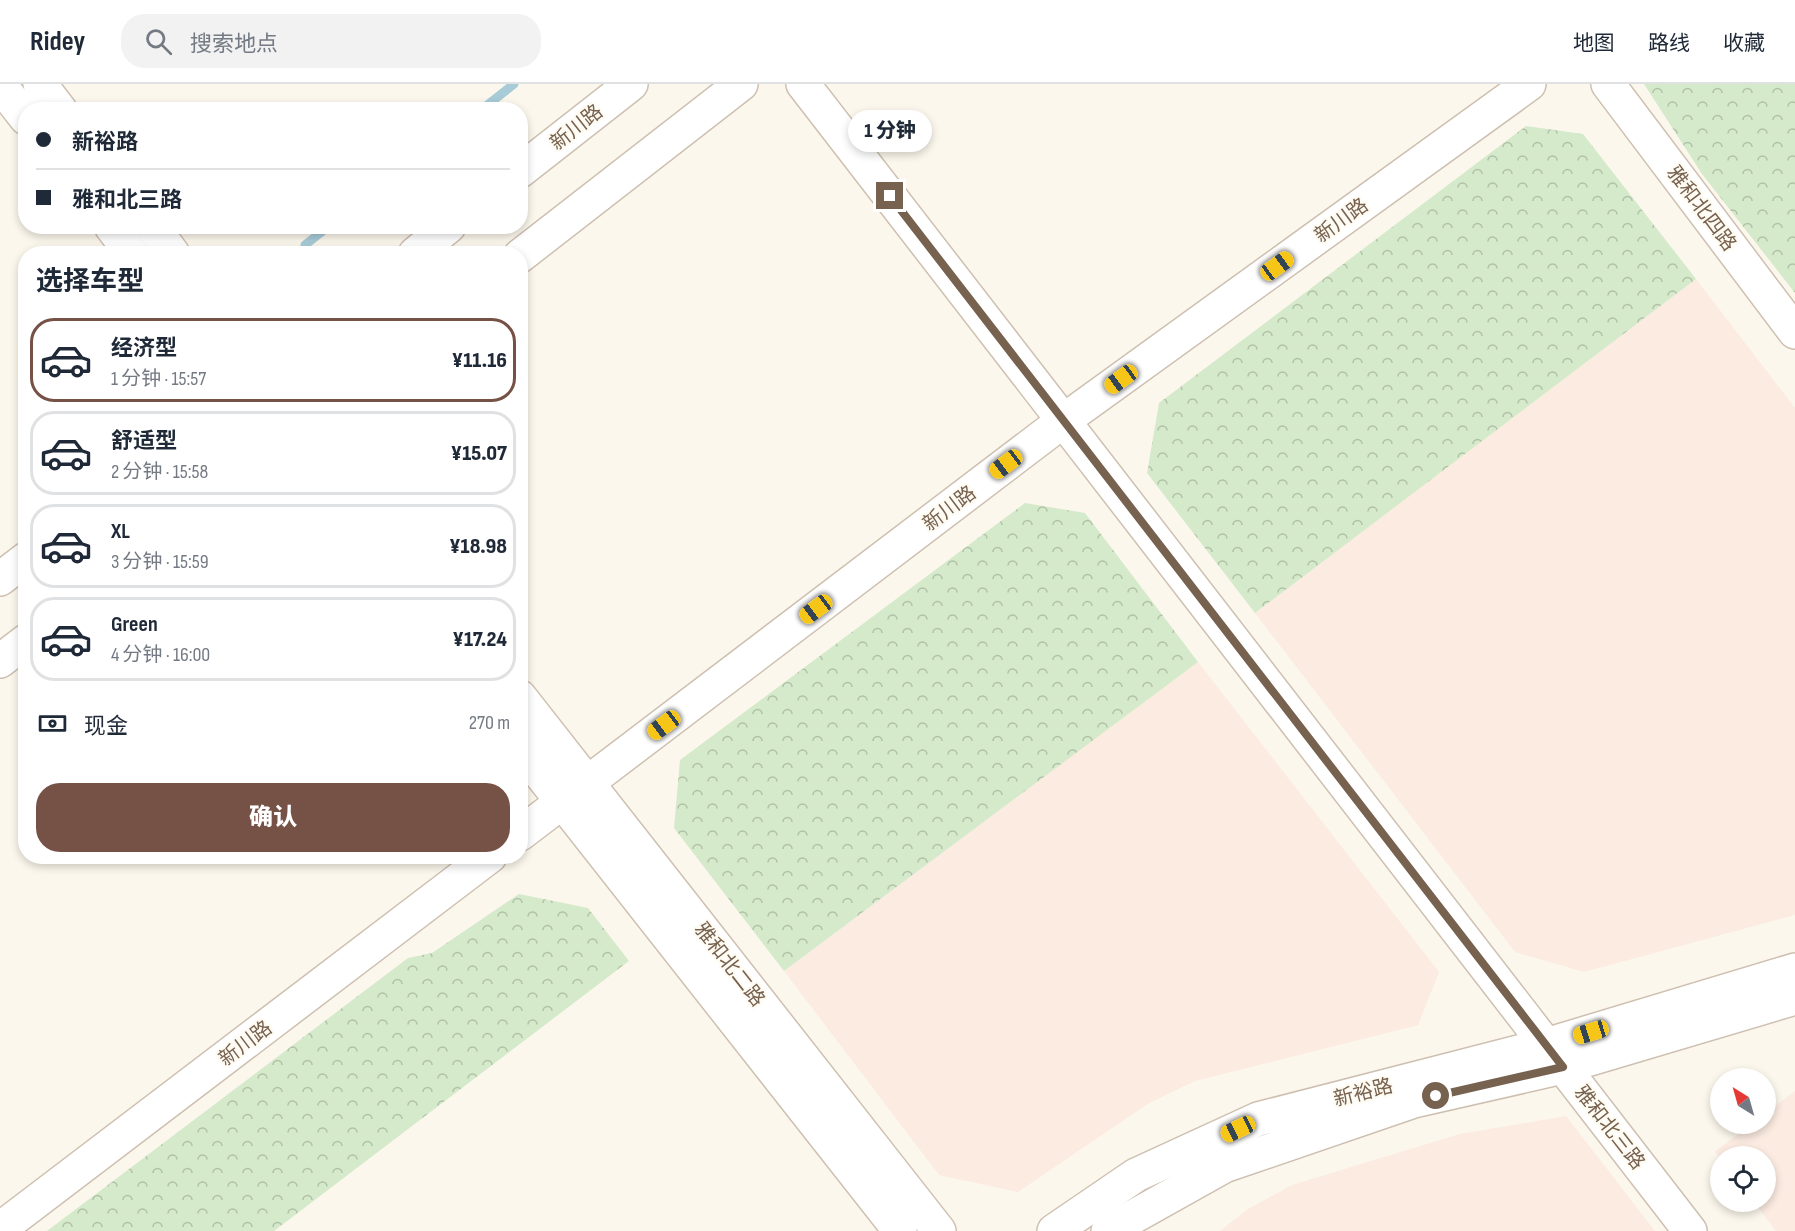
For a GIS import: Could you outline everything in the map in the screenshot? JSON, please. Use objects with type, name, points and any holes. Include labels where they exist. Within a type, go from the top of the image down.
[{"type":"street","points":[[40,84],[54,102]]},
{"type":"street","name":"新川路","points":[[528,165],[631,84]]},
{"type":"street","points":[[528,250],[741,84]]},
{"type":"street","name":"雅和北三路","points":[[803,84],[1690,1231]]},
{"type":"street","name":"新川路","points":[[528,828],[1063,421],[1529,84]]},
{"type":"street","name":"雅和北四路","points":[[1608,84],[1795,332]]},
{"type":"street","points":[[0,85],[18,108]]},
{"type":"street","points":[[425,246],[439,234]]},
{"type":"street","points":[[0,579],[18,565]]},
{"type":"street","points":[[0,661],[18,647]]},
{"type":"street","name":"雅和北二路","points":[[528,711],[575,792],[900,1231]]},
{"type":"street","name":"雅和北二路","points":[[528,754],[575,792],[939,1231]]},
{"type":"street","name":"新川路","points":[[0,1228],[479,864]]},
{"type":"street","name":"新裕路","points":[[1108,1231],[1224,1166],[1554,1056],[1795,970]]},
{"type":"street","name":"新裕路","points":[[1054,1231],[1136,1175],[1258,1119],[1554,1056],[1795,998]]},
{"type":"shaded area","points":[[1696,279],[1795,408],[1795,915],[1584,972],[1515,952],[1255,613]]},
{"type":"shaded area","points":[[1198,662],[1439,972],[1418,1025],[1195,1081],[1149,1103],[1018,1192],[939,1175],[784,971]]},
{"type":"shaded area","points":[[1795,1091],[1795,1231],[1776,1231],[1762,1212],[1776,1212],[1776,1146],[1722,1146],[1738,1134],[1776,1134],[1776,1105]]},
{"type":"shaded area","points":[[1566,1116],[1655,1231],[1220,1231],[1248,1209],[1292,1185],[1460,1134]]},
{"type":"green space","points":[[1644,84],[1795,84],[1795,293],[1702,174]]},
{"type":"green space","points":[[1526,126],[1583,134],[1696,279],[1255,613],[1147,473],[1159,403]]},
{"type":"green space","points":[[1025,503],[1085,513],[1198,662],[784,971],[674,828],[680,760]]},
{"type":"green space","points":[[519,894],[588,908],[629,961],[274,1231],[47,1231],[408,958],[432,953]]},
{"type":"waterway","points":[[491,102],[514,84]]},
{"type":"waterway","points":[[305,245],[319,234]]},
{"type":"route","points":[[890,196],[1563,1067],[1436,1096]]}]
